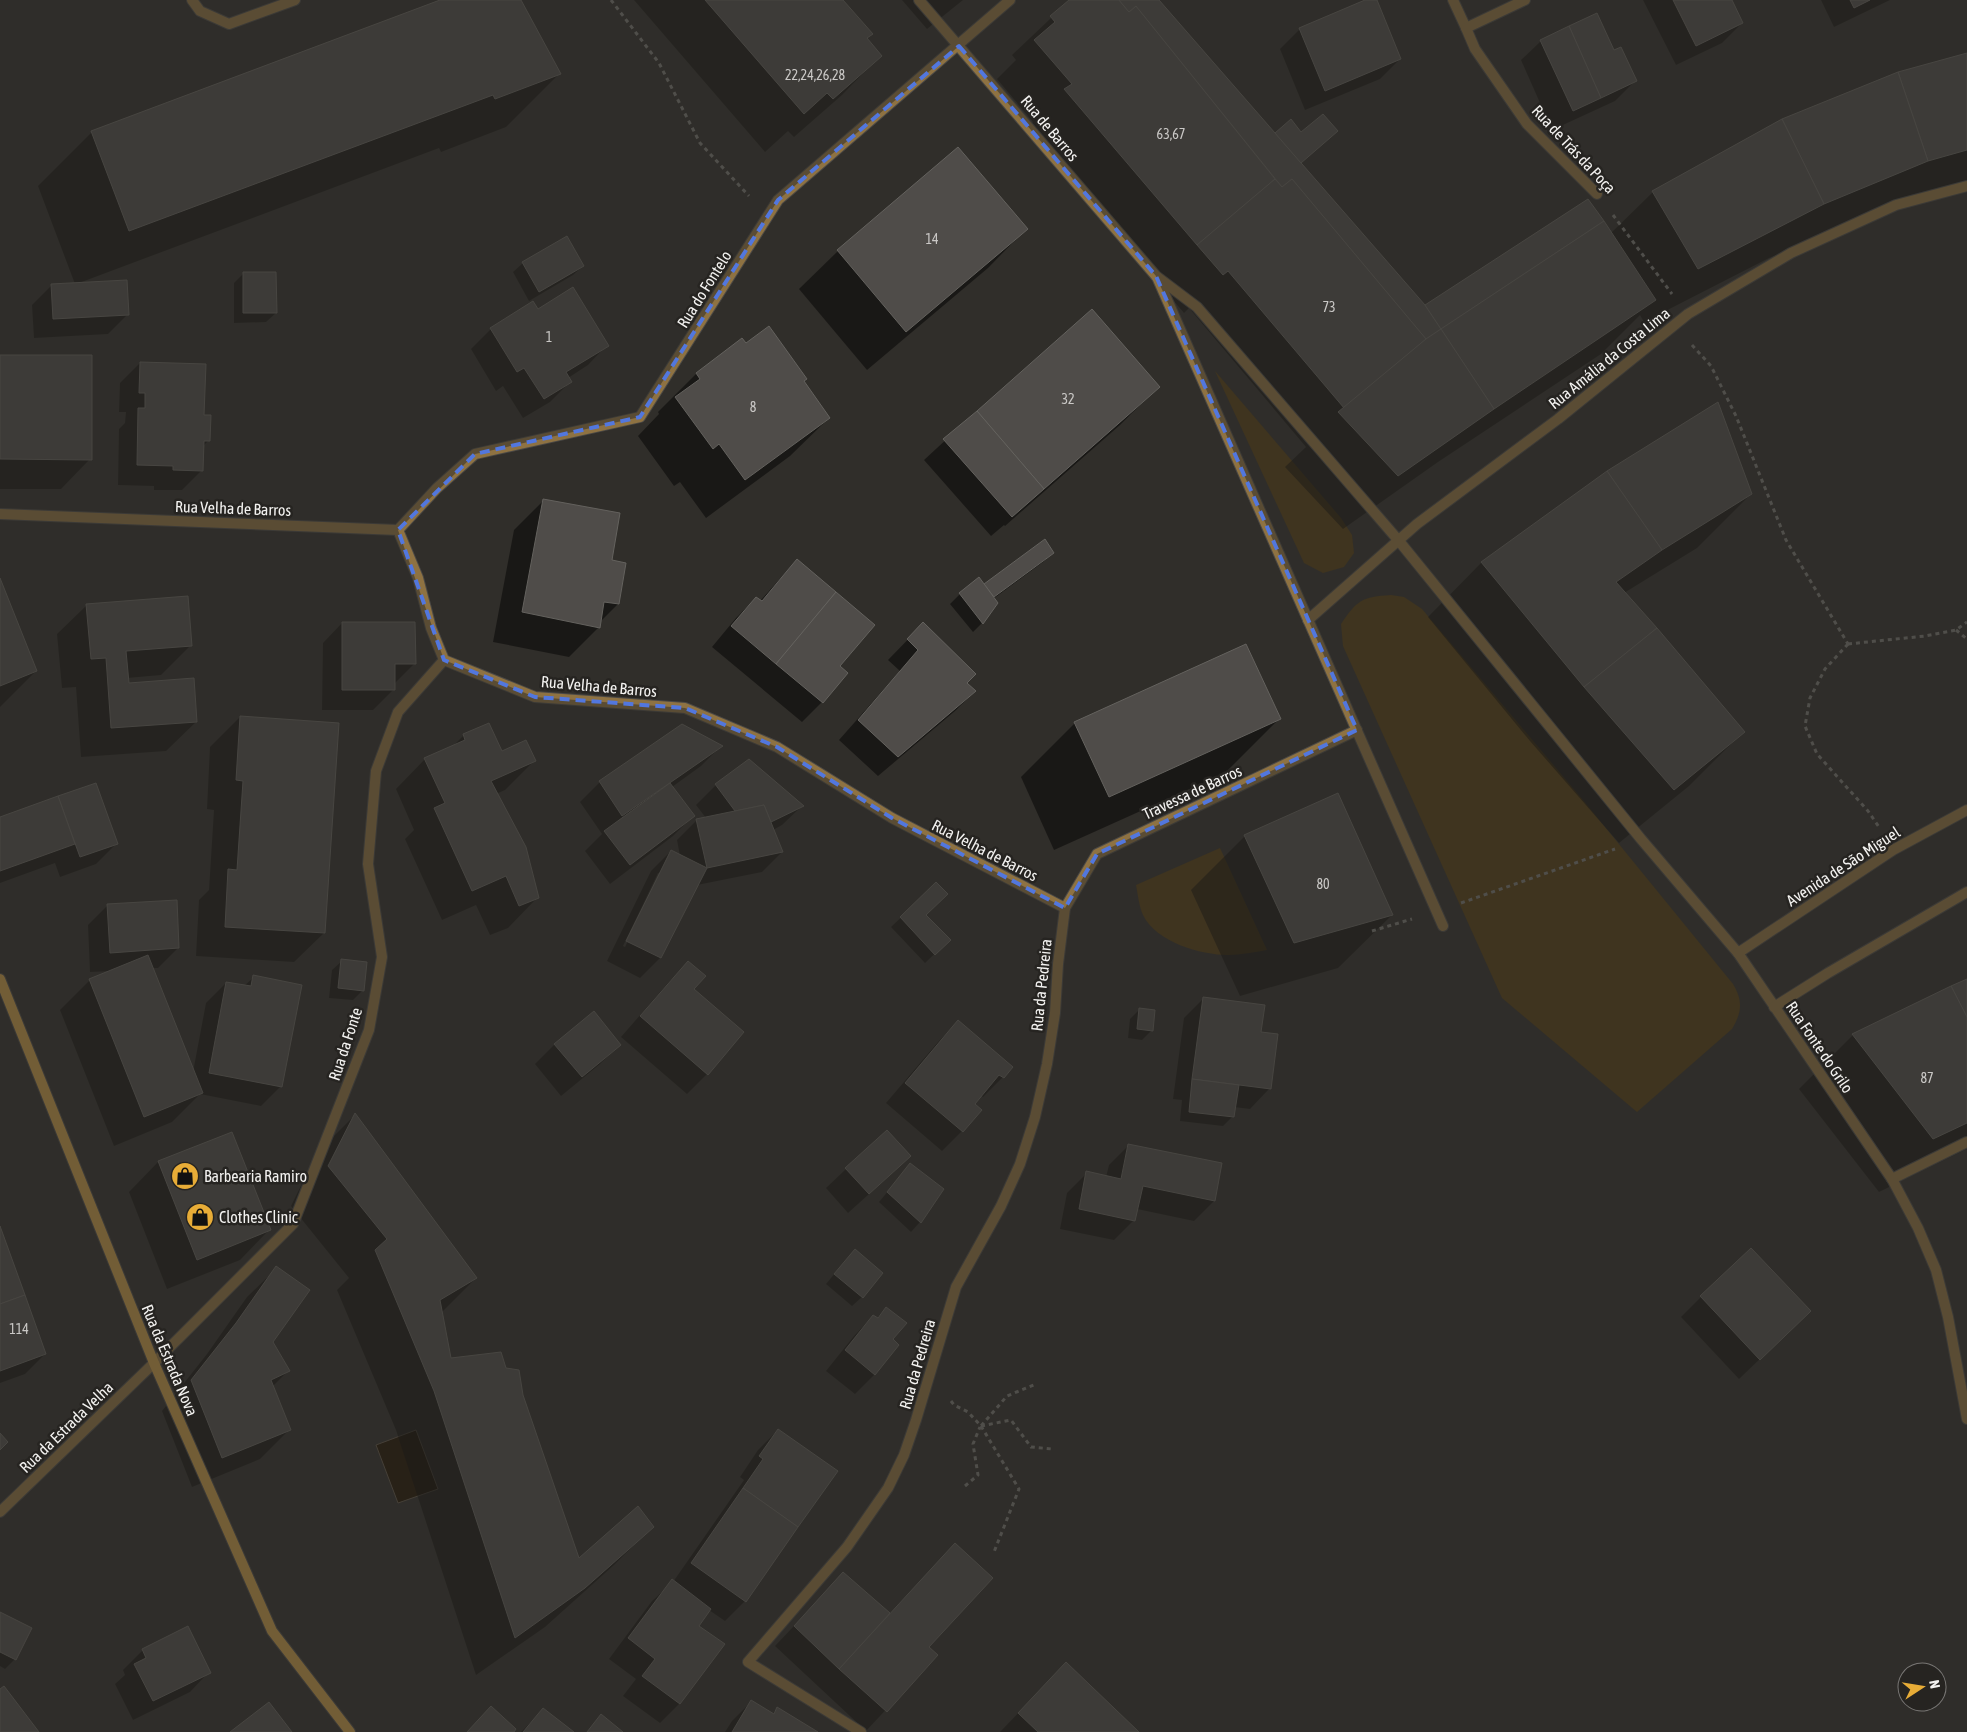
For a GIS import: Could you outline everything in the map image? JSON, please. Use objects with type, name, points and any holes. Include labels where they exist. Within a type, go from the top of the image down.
[{"type":"main road","name":"Rua da Estrada Nova","points":[[0,979],[154,1363],[272,1631],[350,1732]]},
{"type":"street","points":[[192,0],[200,10],[229,24],[295,0]]},
{"type":"street","name":"Rua de Barros","points":[[919,0],[1156,276]]},
{"type":"street","name":"Rua do Fontelo","points":[[398,530],[437,488],[475,454],[640,417],[778,200],[959,46],[1010,0]]},
{"type":"street","points":[[1453,0],[1466,28],[1525,0]]},
{"type":"street","name":"Rua de Trás da Poça","points":[[1466,28],[1475,49],[1527,124],[1597,194]]},
{"type":"street","name":"Rua Amália da Costa Lima","points":[[1308,620],[1417,524],[1558,419],[1688,314],[1800,249],[1896,205],[1967,186]]},
{"type":"street","points":[[1156,276],[1443,926]]},
{"type":"street","name":"Rua Fonte do Grilo","points":[[1156,276],[1197,307],[1399,541],[1641,840],[1738,953],[1892,1179],[1918,1228],[1936,1270],[1948,1317],[1967,1419]]},
{"type":"street","name":"Rua Velha de Barros","points":[[0,514],[398,530]]},
{"type":"street","points":[[398,530],[418,578],[431,628],[444,660]]},
{"type":"street","name":"Rua Velha de Barros","points":[[444,660],[535,697],[685,708],[777,747],[892,818],[1065,908]]},
{"type":"street","name":"Rua da Fonte","points":[[154,1363],[293,1224],[369,1030],[382,957],[368,864],[376,771],[398,712],[444,660]]},
{"type":"street","name":"Travessa de Barros","points":[[1065,908],[1097,854],[1357,730]]},
{"type":"street","name":"Avenida de São Miguel","points":[[1738,953],[1894,850],[1967,810]]},
{"type":"street","points":[[1774,1007],[1828,973],[1967,892]]},
{"type":"street","name":"Rua da Pedreira","points":[[861,1732],[748,1662],[847,1547],[869,1518],[888,1488],[904,1455],[956,1287],[1001,1206],[1020,1164],[1035,1117],[1047,1064],[1055,1012],[1058,964],[1065,908]]},
{"type":"street","points":[[1892,1179],[1967,1142]]},
{"type":"street","name":"Rua da Estrada Velha","points":[[0,1512],[154,1363]]},
{"type":"path","points":[[611,0],[659,63],[700,143],[768,217]]},
{"type":"path","name":"Rua de Trás da Poça","points":[[1597,194],[1688,314]]},
{"type":"path","points":[[1674,326],[1711,366],[1736,416],[1786,540],[1848,644]]},
{"type":"path","points":[[1894,850],[1868,811],[1817,754],[1805,726],[1810,698],[1825,669],[1848,644],[1926,636],[1956,630],[1967,622]]},
{"type":"path","points":[[1956,630],[1967,639]]},
{"type":"path","points":[[1372,932],[1641,840]]},
{"type":"path","points":[[926,1384],[944,1393],[954,1405],[968,1412],[981,1426],[1019,1489],[994,1552]]},
{"type":"path","points":[[965,1486],[978,1475],[973,1444],[981,1426],[1007,1396],[1036,1384]]},
{"type":"path","points":[[981,1426],[1011,1420],[1031,1447],[1052,1449]]},
{"type":"highlighted area","points":[[959,46],[1156,276],[1357,730],[1097,854],[1065,908],[892,818],[777,747],[685,708],[535,697],[444,660],[398,530],[475,454],[640,417],[778,200]]},
{"type":"shaded area","points":[[1215,371],[1341,518],[1352,535],[1354,553],[1344,567],[1323,573],[1304,563]]},
{"type":"shaded area","points":[[1391,595],[1404,597],[1422,609],[1583,800],[1736,990],[1740,1006],[1738,1017],[1732,1029],[1637,1112],[1502,998],[1343,646],[1341,624],[1351,610],[1361,601],[1373,597]]},
{"type":"shaded area","points":[[1220,848],[1267,950],[1228,955],[1205,953],[1168,940],[1149,924],[1143,915],[1136,885]]},
{"type":"shaded area","points":[[416,1430],[438,1489],[398,1503],[376,1445]]},
{"type":"building","points":[[440,0],[521,0],[561,74],[495,99],[493,95],[129,231],[91,131]]},
{"type":"building","points":[[705,0],[843,0],[873,34],[867,38],[882,56],[833,99],[827,93],[804,114]]},
{"type":"building","points":[[1069,0],[1119,0],[1129,12],[1136,6],[1275,179],[1197,245],[1064,89],[1072,84],[1034,40],[1055,22],[1050,16]]},
{"type":"building","points":[[1119,0],[1159,0],[1425,305],[1441,329],[1426,339],[1292,179],[1282,187],[1136,6],[1129,12]]},
{"type":"building","points":[[1365,0],[1377,0],[1401,59],[1325,91],[1299,28]]},
{"type":"building","points":[[1673,0],[1732,0],[1743,23],[1696,46]]},
{"type":"building","points":[[1850,0],[1870,0],[1854,8]]},
{"type":"building","points":[[1597,13],[1614,50],[1621,47],[1637,81],[1601,98],[1569,26]]},
{"type":"building","points":[[1569,26],[1601,98],[1573,111],[1540,40]]},
{"type":"building","points":[[1967,53],[1967,150],[1928,161],[1898,72]]},
{"type":"building","points":[[1898,72],[1928,161],[1824,204],[1782,119]]},
{"type":"building","points":[[1323,114],[1338,131],[1301,163],[1275,133],[1291,119],[1301,132]]},
{"type":"building","points":[[1782,119],[1824,204],[1698,269],[1652,191]]},
{"type":"building","points":[[958,147],[1028,229],[906,332],[837,250]]},
{"type":"building","points":[[1275,179],[1282,187],[1292,179],[1426,339],[1344,408],[1228,271],[1223,275],[1197,245]]},
{"type":"building","points":[[1588,199],[1604,221],[1441,329],[1425,305]]},
{"type":"building","points":[[1604,221],[1656,300],[1494,409],[1441,329]]},
{"type":"building","points":[[567,236],[584,266],[539,292],[522,262]]},
{"type":"building","points":[[243,272],[276,272],[277,313],[243,313]]},
{"type":"building","points":[[127,280],[129,315],[53,319],[51,284]]},
{"type":"building","points":[[573,287],[609,346],[566,372],[572,382],[544,399],[524,368],[517,372],[490,328],[533,301],[538,309]]},
{"type":"building","points":[[1092,309],[1160,387],[1044,489],[977,411]]},
{"type":"building","points":[[769,326],[807,379],[804,381],[830,418],[745,480],[719,444],[713,449],[675,397],[700,379],[696,373],[742,338],[746,343]]},
{"type":"building","points":[[1441,329],[1494,409],[1398,476],[1338,412],[1426,339]]},
{"type":"building","points":[[0,355],[92,355],[92,460],[0,459]]},
{"type":"building","points":[[140,362],[206,364],[204,415],[211,415],[210,441],[204,441],[203,471],[173,470],[173,466],[137,465],[138,408],[145,408],[145,393],[139,393]]},
{"type":"building","points":[[1718,402],[1752,494],[1662,550],[1607,471]]},
{"type":"building","points":[[977,411],[1044,489],[1012,517],[943,439]]},
{"type":"building","points":[[1607,471],[1662,550],[1616,582],[1657,628],[1584,687],[1481,562]]},
{"type":"building","points":[[543,499],[620,513],[612,560],[626,563],[619,604],[604,602],[600,628],[522,612]]},
{"type":"building","points":[[1045,539],[1054,553],[994,597],[984,584]]},
{"type":"building","points":[[797,559],[836,592],[776,664],[731,626],[756,597],[762,601]]},
{"type":"building","points":[[979,577],[998,603],[983,624],[959,593]]},
{"type":"building","points":[[0,578],[37,671],[0,686]]},
{"type":"building","points":[[836,592],[875,625],[840,666],[848,673],[823,703],[776,664]]},
{"type":"building","points":[[188,596],[192,646],[126,651],[129,683],[194,678],[197,722],[111,728],[106,658],[91,659],[86,604]]},
{"type":"building","points":[[342,622],[415,622],[416,664],[395,664],[395,690],[342,690]]},
{"type":"building","points":[[923,622],[976,674],[967,683],[976,691],[898,757],[858,720],[918,650],[907,639]]},
{"type":"building","points":[[1657,628],[1745,732],[1674,790],[1584,687]]},
{"type":"building","points":[[1246,644],[1281,719],[1109,797],[1074,722]]},
{"type":"building","points":[[240,716],[339,723],[325,933],[225,927],[228,869],[237,870],[243,781],[236,780]]},
{"type":"building","points":[[489,723],[502,751],[526,740],[536,761],[491,781],[526,847],[539,898],[519,906],[506,876],[472,891],[434,808],[445,803],[424,758],[465,740],[463,734]]},
{"type":"building","points":[[682,724],[723,746],[622,816],[599,781]]},
{"type":"building","points":[[749,759],[804,806],[771,822],[764,805],[735,811],[715,784]]},
{"type":"building","points":[[96,783],[118,844],[80,857],[58,796]]},
{"type":"building","points":[[670,783],[695,816],[630,865],[604,831]]},
{"type":"building","points":[[1338,793],[1393,915],[1294,943],[1244,835]]},
{"type":"building","points":[[58,796],[75,844],[0,871],[0,817]]},
{"type":"building","points":[[764,805],[783,852],[707,868],[696,819]]},
{"type":"building","points":[[671,850],[707,868],[661,958],[626,941]]},
{"type":"building","points":[[936,882],[948,894],[926,915],[951,940],[935,955],[900,917]]},
{"type":"building","points":[[177,900],[179,948],[110,953],[107,904]]},
{"type":"building","points":[[148,955],[203,1093],[144,1117],[89,979]]},
{"type":"building","points":[[341,959],[367,962],[364,991],[338,988]]},
{"type":"building","points":[[688,961],[706,976],[694,989],[744,1032],[708,1075],[640,1016]]},
{"type":"building","points":[[253,975],[302,985],[282,1087],[209,1073],[226,982],[251,986]]},
{"type":"building","points":[[1967,979],[1967,1017],[1951,986]]},
{"type":"building","points":[[1951,986],[1967,1017],[1967,1123],[1933,1139],[1852,1034]]},
{"type":"building","points":[[1203,997],[1265,1005],[1261,1032],[1278,1034],[1271,1089],[1192,1079]]},
{"type":"building","points":[[1139,1008],[1155,1010],[1153,1031],[1137,1029]]},
{"type":"building","points":[[594,1011],[621,1045],[582,1077],[554,1044]]},
{"type":"building","points":[[958,1020],[1013,1067],[1004,1078],[999,1075],[975,1104],[982,1110],[963,1132],[905,1083]]},
{"type":"building","points":[[1192,1079],[1239,1085],[1234,1117],[1189,1112]]},
{"type":"building","points":[[355,1113],[477,1278],[440,1300],[451,1358],[501,1352],[506,1368],[519,1370],[523,1395],[579,1558],[638,1506],[654,1527],[585,1588],[515,1638],[434,1391],[375,1250],[387,1239],[328,1166]]},
{"type":"building","points":[[887,1130],[911,1156],[869,1194],[845,1168]]},
{"type":"building","points":[[232,1132],[271,1230],[197,1260],[158,1161]]},
{"type":"building","points":[[1128,1144],[1222,1163],[1215,1201],[1143,1186],[1135,1221],[1079,1209],[1086,1171],[1121,1179]]},
{"type":"building","points":[[910,1163],[944,1189],[921,1223],[887,1192]]},
{"type":"building","points":[[0,1226],[25,1295],[0,1304]]},
{"type":"building","points":[[1751,1248],[1811,1311],[1760,1360],[1700,1296]]},
{"type":"building","points":[[855,1249],[883,1273],[863,1298],[834,1274]]},
{"type":"building","points":[[276,1266],[310,1290],[273,1342],[290,1371],[271,1380],[291,1430],[222,1458],[191,1380],[236,1323]]},
{"type":"building","points":[[25,1295],[46,1354],[0,1371],[0,1304]]},
{"type":"building","points":[[886,1307],[907,1323],[893,1339],[899,1345],[875,1375],[845,1350],[873,1315],[878,1318]]},
{"type":"building","points":[[778,1429],[838,1471],[798,1527],[743,1488],[763,1459],[759,1456]]},
{"type":"building","points":[[0,1433],[8,1442],[0,1450]]},
{"type":"building","points":[[743,1488],[798,1527],[746,1602],[691,1563]]},
{"type":"building","points":[[955,1543],[993,1578],[929,1647],[938,1655],[887,1712],[839,1669]]},
{"type":"building","points":[[843,1572],[890,1613],[839,1669],[794,1626]]},
{"type":"building","points":[[672,1579],[711,1609],[699,1626],[725,1644],[680,1704],[642,1676],[655,1659],[628,1638]]},
{"type":"building","points":[[0,1612],[32,1628],[16,1660],[0,1652]]},
{"type":"building","points":[[188,1626],[211,1673],[153,1701],[134,1664],[146,1658],[142,1649]]},
{"type":"building","points":[[1066,1662],[1139,1732],[1038,1732],[1018,1713]]},
{"type":"building","points":[[4,1686],[39,1732],[0,1732],[0,1689]]},
{"type":"building","points":[[751,1700],[774,1714],[777,1707],[818,1732],[732,1732]]},
{"type":"building","points":[[269,1702],[292,1732],[230,1732]]},
{"type":"building","points":[[491,1706],[516,1729],[514,1732],[467,1732]]},
{"type":"building","points":[[543,1708],[574,1732],[523,1732]]},
{"type":"building","points":[[601,1714],[623,1732],[587,1732]]},
{"type":"place","name":"Barbearia Ramiro","points":[[185,1176]]},
{"type":"place","name":"Clothes Clinic","points":[[200,1217]]}]
